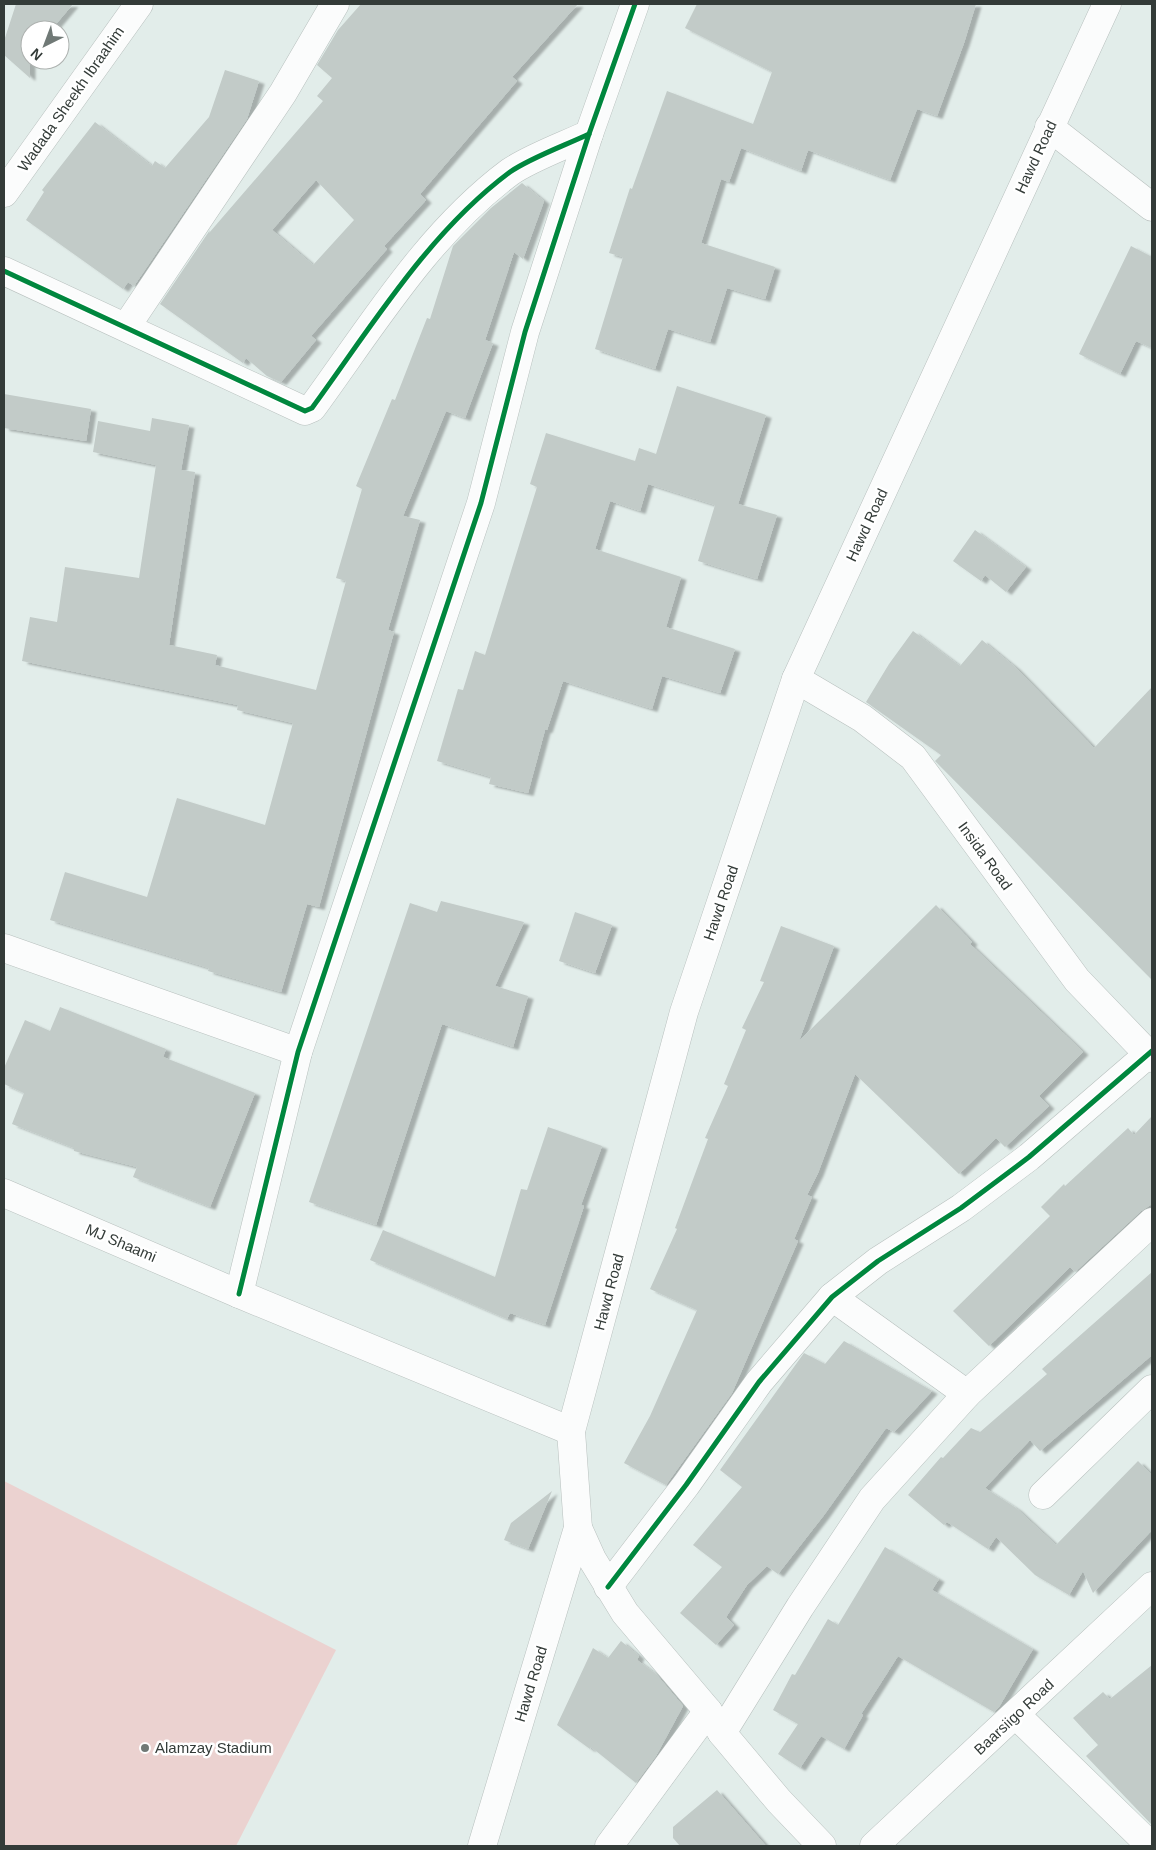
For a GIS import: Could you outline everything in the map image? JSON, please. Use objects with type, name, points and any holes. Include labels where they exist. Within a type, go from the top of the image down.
[{"type":"street","name":"Wadada Sheekh Ibraahim","points":[[4,193],[139,4]]},
{"type":"street","points":[[126,327],[283,93],[335,4]]},
{"type":"street","points":[[239,1294],[298,1052],[481,503],[525,332],[589,134],[635,4]]},
{"type":"street","name":"Hawd Road","points":[[482,1846],[578,1528],[571,1431],[684,1012],[796,679],[1106,4]]},
{"type":"street","points":[[1049,127],[1152,207]]},
{"type":"street","points":[[4,271],[305,411],[312,408],[422,258],[478,198],[512,171],[589,134]]},
{"type":"street","name":"Insida Road","points":[[796,679],[862,718],[914,757],[1076,980],[1151,1055]]},
{"type":"street","points":[[4,948],[298,1052]]},
{"type":"street","points":[[608,1587],[686,1485],[758,1382],[832,1297],[878,1262],[961,1208],[1029,1157],[1151,1055]]},
{"type":"street","name":"MJ Shaami","points":[[4,1193],[239,1294],[571,1431]]},
{"type":"street","points":[[608,1846],[715,1722],[800,1607],[872,1499],[967,1394],[1152,1222]]},
{"type":"street","points":[[832,1297],[967,1394]]},
{"type":"street","points":[[1043,1495],[1152,1389]]},
{"type":"street","points":[[578,1528],[608,1587],[625,1612],[779,1802],[822,1846]]},
{"type":"street","name":"Baarsiigo Road","points":[[874,1846],[1152,1586]]},
{"type":"street","points":[[1016,1715],[1151,1846]]},
{"type":"shaded area","name":"Alamzay Stadium","points":[[4,1481],[336,1650],[236,1846],[4,1846]]},
{"type":"building","points":[[16,4],[73,4],[59,20],[20,20],[20,69],[4,55],[4,41]]},
{"type":"building","points":[[361,4],[578,4],[512,77],[517,81],[420,194],[426,200],[384,246],[387,249],[311,336],[316,340],[281,382],[267,376],[246,358],[243,363],[160,304],[210,230],[209,233],[323,101],[317,96],[332,78],[317,65],[338,30]],"holes":[[[316,180],[354,220],[313,265],[272,230]]]},
{"type":"building","points":[[697,4],[976,4],[937,116],[917,109],[890,180],[808,150],[801,171],[741,148],[729,182],[721,179],[701,243],[775,267],[765,299],[727,288],[710,342],[668,329],[655,369],[595,349],[623,257],[609,253],[630,188],[632,189],[667,91],[753,124],[772,72],[685,28]]},
{"type":"building","points":[[21,70],[30,70],[30,78]]},
{"type":"building","points":[[225,70],[259,81],[247,119],[134,286],[128,282],[123,289],[26,220],[44,192],[42,190],[95,122],[152,166],[155,161],[165,168],[209,117]]},
{"type":"building","points":[[522,183],[544,201],[523,259],[514,252],[485,340],[493,343],[465,418],[446,411],[403,516],[420,520],[388,630],[394,632],[319,907],[307,904],[281,992],[208,971],[209,968],[50,920],[65,872],[147,897],[177,798],[265,825],[293,723],[237,710],[238,705],[22,661],[30,617],[57,622],[65,567],[139,578],[156,465],[93,452],[98,421],[150,431],[152,418],[189,425],[181,470],[195,472],[169,645],[217,655],[215,665],[316,690],[346,581],[336,578],[362,489],[356,486],[392,399],[395,400],[427,318],[430,319],[453,246],[491,208]]},
{"type":"building","points":[[1131,246],[1152,257],[1152,348],[1136,341],[1120,374],[1079,354]]},
{"type":"building","points":[[677,386],[766,415],[738,504],[777,515],[757,579],[698,561],[715,505],[648,484],[640,511],[610,501],[595,549],[681,577],[666,627],[735,649],[720,693],[662,676],[652,709],[563,681],[547,730],[545,730],[528,793],[489,784],[491,777],[437,761],[458,689],[463,690],[475,651],[485,655],[537,487],[530,484],[546,433],[635,461],[639,448],[656,454]]},
{"type":"building","points":[[4,394],[91,409],[86,441],[4,428]]},
{"type":"building","points":[[975,530],[1026,567],[1006,592],[985,575],[981,581],[953,561]]},
{"type":"building","points":[[913,631],[960,666],[982,640],[1015,667],[1094,748],[1152,687],[1152,980],[935,761],[941,755],[866,702],[889,664]]},
{"type":"building","points":[[441,901],[524,922],[495,986],[528,996],[513,1047],[442,1024],[376,1225],[309,1202],[410,903],[437,912]]},
{"type":"building","points":[[936,905],[972,942],[970,944],[1083,1052],[1039,1096],[1049,1106],[1005,1147],[996,1138],[959,1174],[855,1074],[818,1173],[807,1195],[812,1197],[794,1239],[798,1241],[732,1393],[666,1485],[624,1463],[650,1416],[697,1310],[650,1289],[677,1229],[675,1228],[708,1139],[705,1138],[728,1086],[724,1084],[746,1030],[742,1028],[764,982],[760,981],[781,926],[834,946],[799,1041]]},
{"type":"building","points":[[575,912],[612,925],[595,973],[559,961]]},
{"type":"building","points":[[60,1007],[166,1049],[163,1057],[255,1093],[210,1207],[133,1177],[137,1167],[74,1151],[74,1148],[12,1124],[24,1093],[4,1084],[4,1068],[25,1020],[50,1031]]},
{"type":"building","points":[[1152,1116],[1152,1204],[1141,1211],[1075,1272],[1070,1267],[989,1346],[953,1311],[1050,1216],[1041,1207],[1064,1184],[1065,1186],[1128,1128],[1134,1135]]},
{"type":"building","points":[[548,1127],[602,1146],[581,1205],[584,1206],[545,1325],[510,1313],[507,1319],[370,1260],[383,1230],[495,1277],[521,1189],[527,1190]]},
{"type":"building","points":[[1152,1272],[1152,1355],[1040,1451],[1030,1440],[985,1488],[1016,1508],[1056,1545],[1138,1461],[1152,1475],[1152,1530],[1093,1593],[1083,1571],[1069,1595],[1035,1575],[996,1537],[988,1549],[947,1522],[944,1525],[908,1495],[941,1457],[943,1458],[971,1428],[980,1432],[1047,1374],[1042,1369]]},
{"type":"building","points":[[844,1341],[932,1391],[894,1432],[886,1428],[824,1515],[778,1574],[767,1566],[747,1585],[726,1617],[734,1625],[716,1645],[680,1613],[722,1567],[693,1545],[742,1487],[720,1470],[804,1353],[825,1364]]},
{"type":"building","points":[[552,1491],[528,1549],[504,1540],[511,1523]]},
{"type":"building","points":[[885,1547],[939,1579],[932,1590],[1033,1649],[999,1707],[994,1712],[898,1656],[861,1714],[863,1715],[844,1749],[821,1736],[800,1768],[778,1754],[798,1724],[773,1710],[792,1674],[795,1675],[828,1619],[838,1625]]},
{"type":"building","points":[[621,1641],[639,1656],[637,1660],[656,1674],[683,1706],[656,1756],[636,1783],[591,1747],[590,1749],[557,1725],[593,1648],[608,1658]]},
{"type":"building","points":[[1152,1665],[1152,1825],[1086,1756],[1098,1745],[1073,1718],[1103,1692],[1110,1699]]},
{"type":"building","points":[[717,1790],[766,1846],[680,1846],[673,1838],[673,1827]]},
{"type":"cycle path","points":[[239,1294],[298,1052],[481,503],[525,332],[589,134],[635,4]]},
{"type":"cycle path","points":[[4,271],[305,411],[312,408],[379,313],[427,252],[480,196],[518,167],[589,134]]},
{"type":"cycle path","points":[[608,1587],[686,1485],[759,1382],[832,1297],[878,1261],[961,1208],[1029,1157],[1152,1051]]},
{"type":"place","name":"Alamzay Stadium","points":[[145,1748]]}]
